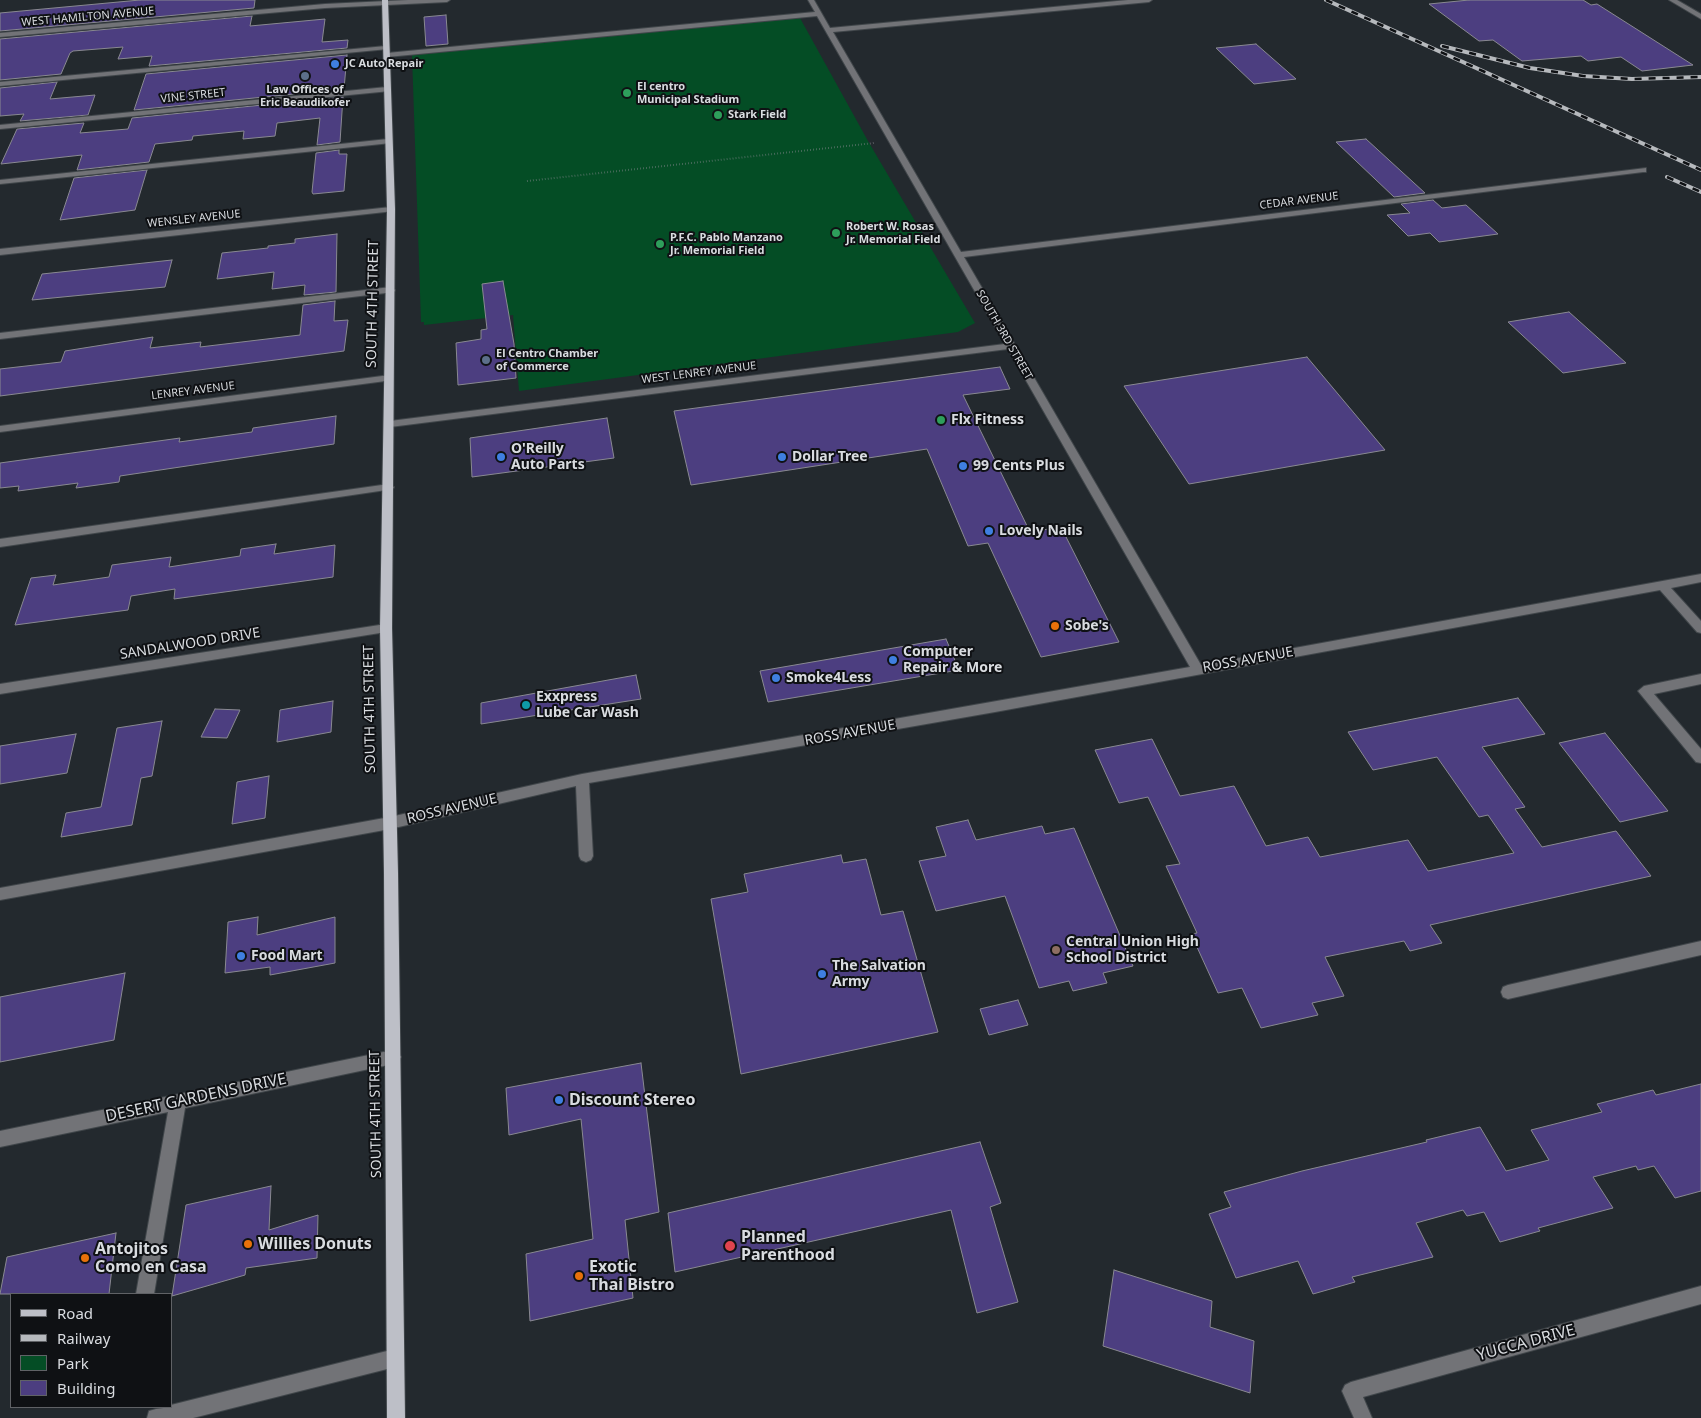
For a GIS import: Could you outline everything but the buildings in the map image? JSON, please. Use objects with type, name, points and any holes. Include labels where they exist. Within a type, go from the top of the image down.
[{"type":"main road","name":"SOUTH 4TH STREET","points":[[385,2],[391,209],[390,424],[386,628],[390,823],[396,1418]]},
{"type":"street","name":"WEST HAMILTON AVENUE","points":[[0,35],[325,3],[447,0]]},
{"type":"street","name":"SOUTH 3RD STREET","points":[[811,0],[1197,669]]},
{"type":"street","points":[[828,30],[1149,0]]},
{"type":"street","points":[[1672,0],[1701,17]]},
{"type":"street","points":[[0,84],[819,14]]},
{"type":"street","name":"VINE STREET","points":[[0,126],[387,89]]},
{"type":"street","points":[[0,182],[388,142]]},
{"type":"street","name":"CEDAR AVENUE","points":[[958,255],[1643,170]]},
{"type":"street","name":"WENSLEY AVENUE","points":[[0,252],[391,209]]},
{"type":"street","points":[[0,336],[391,290]]},
{"type":"street","name":"WEST LENREY AVENUE","points":[[390,424],[1010,346]]},
{"type":"street","name":"LENREY AVENUE","points":[[0,429],[390,378]]},
{"type":"street","points":[[0,543],[389,487]]},
{"type":"street","name":"ROSS AVENUE","points":[[0,894],[390,823],[582,779],[995,707],[1701,578]]},
{"type":"street","points":[[1662,585],[1701,629]]},
{"type":"street","name":"SANDALWOOD DRIVE","points":[[0,689],[386,628]]},
{"type":"street","points":[[1701,679],[1644,691],[1701,758]]},
{"type":"street","points":[[582,779],[586,856]]},
{"type":"street","points":[[1508,992],[1701,948]]},
{"type":"street","name":"DESERT GARDENS DRIVE","points":[[0,1139],[392,1057]]},
{"type":"street","points":[[145,1293],[178,1102]]},
{"type":"street","name":"YUCCA DRIVE","points":[[1363,1418],[1351,1391],[1701,1295]]},
{"type":"street","points":[[156,1418],[395,1358]]},
{"type":"path","points":[[527,180],[892,141]]},
{"type":"green space","points":[[800,18],[868,141],[975,323],[958,332],[519,391],[513,315],[424,325],[424,322],[421,322],[412,55]]},
{"type":"railway","points":[[1326,0],[1701,170]]},
{"type":"railway","points":[[1442,46],[1530,68],[1583,76],[1632,79],[1701,77]]},
{"type":"railway","points":[[1667,177],[1701,192]]},
{"type":"place","name":"JC Auto Repair","points":[[335,64]]},
{"type":"place","name":"Law Offices of Eric Beaudikofer","points":[[305,76]]},
{"type":"place","name":"El centro Municipal Stadium","points":[[627,93]]},
{"type":"place","name":"Stark Field","points":[[718,115]]},
{"type":"place","name":"Robert W. Rosas Jr. Memorial Field","points":[[836,233]]},
{"type":"place","name":"P.F.C. Pablo Manzano Jr. Memorial Field","points":[[660,244]]},
{"type":"place","name":"El Centro Chamber of Commerce","points":[[486,360]]},
{"type":"place","name":"Flx Fitness","points":[[941,420]]},
{"type":"place","name":"O'Reilly Auto Parts","points":[[501,457]]},
{"type":"place","name":"Dollar Tree","points":[[782,457]]},
{"type":"place","name":"99 Cents Plus","points":[[963,466]]},
{"type":"place","name":"Lovely Nails","points":[[989,531]]},
{"type":"place","name":"Sobe's","points":[[1055,626]]},
{"type":"place","name":"Computer Repair & More","points":[[893,660]]},
{"type":"place","name":"Smoke4Less","points":[[776,678]]},
{"type":"place","name":"Exxpress Lube Car Wash","points":[[526,705]]},
{"type":"place","name":"Central Union High School District","points":[[1056,950]]},
{"type":"place","name":"Food Mart","points":[[241,956]]},
{"type":"place","name":"The Salvation Army","points":[[822,974]]},
{"type":"place","name":"Discount Stereo","points":[[559,1100]]},
{"type":"place","name":"Willies Donuts","points":[[248,1244]]},
{"type":"place","name":"Planned Parenthood","points":[[730,1246]]},
{"type":"place","name":"Antojitos Como en Casa","points":[[85,1258]]},
{"type":"place","name":"Exotic Thai Bistro","points":[[579,1276]]}]
